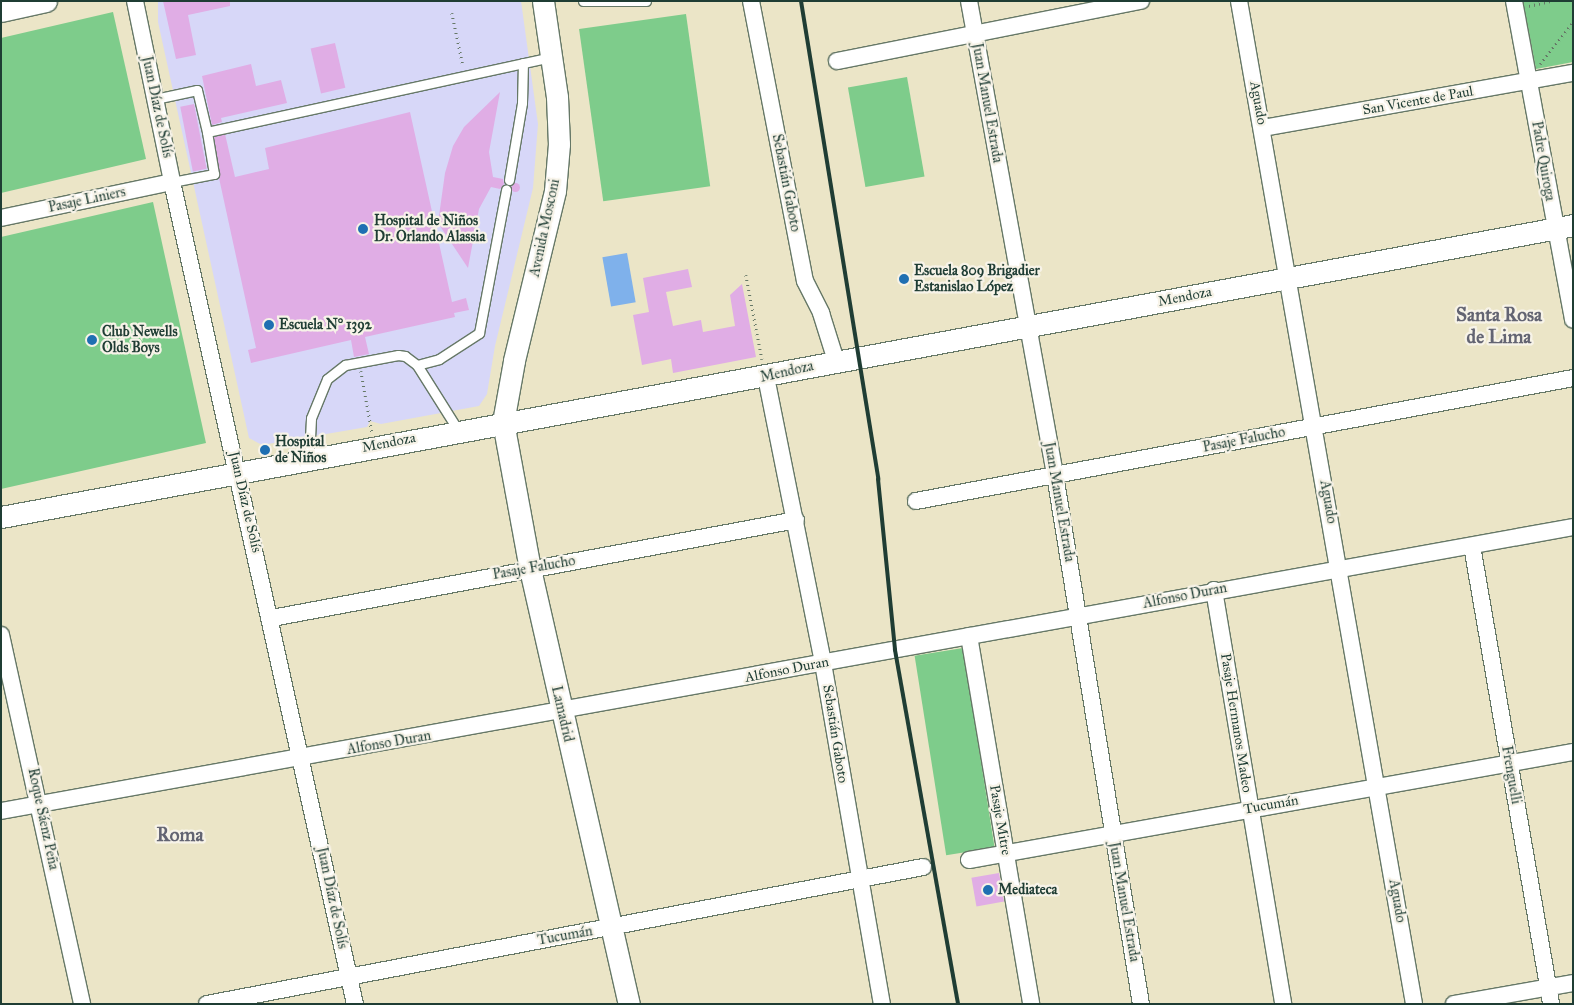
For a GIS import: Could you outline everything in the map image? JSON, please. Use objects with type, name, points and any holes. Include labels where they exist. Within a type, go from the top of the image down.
[{"type":"street","points":[[10,7],[46,1]]},
{"type":"street","name":"Juan Díaz de Solís","points":[[136,1],[172,182],[272,618],[355,1004]]},
{"type":"street","name":"Avenida Mosconi","points":[[503,422],[514,361],[555,191],[559,144],[553,57],[543,1]]},
{"type":"street","name":"Sebastián Gaboto","points":[[751,1],[805,281],[821,313],[836,361]]},
{"type":"street","name":"Juan Manuel Estrada","points":[[969,1],[1055,475],[1141,1004]]},
{"type":"street","points":[[837,61],[1141,1]]},
{"type":"street","name":"Aguado","points":[[1239,1],[1263,128],[1414,1004]]},
{"type":"street","name":"Padre Quiroga","points":[[1519,4],[1528,81],[1564,227],[1573,320]]},
{"type":"street","name":"San Vicente de Paul","points":[[1263,128],[1573,73]]},
{"type":"street","name":"Pasaje Liniers","points":[[1,218],[172,182]]},
{"type":"street","name":"Mendoza","points":[[1,517],[458,430],[766,378],[836,361],[1564,227]]},
{"type":"street","name":"Sebastián Gaboto","points":[[766,378],[796,520],[823,663],[882,1004]]},
{"type":"street","name":"Pasaje Falucho","points":[[916,501],[1573,378]]},
{"type":"street","name":"Lamadrid","points":[[503,422],[530,569],[561,712],[629,1004]]},
{"type":"street","name":"Pasaje Falucho","points":[[272,618],[796,520]]},
{"type":"street","name":"Alfonso Duran","points":[[1,811],[561,712],[1078,617],[1214,590],[1340,570],[1573,527]]},
{"type":"street","name":"Frenguelli","points":[[1472,546],[1550,1004]]},
{"type":"street","name":"Pasaje Hermanos Madeo","points":[[1214,590],[1283,1004]]},
{"type":"street","name":"Roque Sáenz Peña","points":[[1,636],[40,804],[82,1004]]},
{"type":"street","name":"Pasaje Mitre","points":[[969,636],[1032,1004]]},
{"type":"street","name":"Tucumán","points":[[969,860],[1573,752]]},
{"type":"street","name":"Tucumán","points":[[207,1004],[348,975],[923,868]]},
{"type":"street","points":[[1454,1004],[1573,983]]},
{"type":"lane","points":[[583,1],[646,1]]},
{"type":"lane","points":[[207,132],[553,57]]},
{"type":"lane","points":[[509,180],[522,103],[523,63]]},
{"type":"lane","points":[[155,99],[197,90],[207,132],[214,174],[172,182]]},
{"type":"lane","points":[[417,365],[439,359],[479,333],[506,190]]},
{"type":"lane","points":[[309,458],[314,405],[327,379],[339,368],[398,355],[405,356],[417,365],[458,430]]},
{"type":"path","points":[[1519,4],[1550,1]]},
{"type":"path","points":[[452,13],[466,76]]},
{"type":"path","points":[[1528,81],[1573,22]]},
{"type":"path","points":[[746,275],[766,378]]},
{"type":"path","points":[[361,370],[373,446]]},
{"type":"shaded area","name":"Hospital de Niños Dr. Orlando Alassia","points":[[158,1],[521,1],[538,124],[533,188],[495,346],[487,394],[479,406],[381,424],[370,421],[367,427],[262,445],[249,438],[158,22]]},
{"type":"green space","points":[[1523,1],[1573,1],[1573,62],[1536,69]]},
{"type":"green space","points":[[113,12],[146,159],[1,193],[1,38]]},
{"type":"green space","points":[[686,14],[710,186],[603,201],[579,29]]},
{"type":"green space","points":[[907,77],[925,176],[865,187],[848,87]]},
{"type":"green space","name":"Club Newells Olds Boys","points":[[153,202],[206,443],[1,489],[1,237]]},
{"type":"green space","points":[[963,648],[995,848],[946,855],[915,656]]},
{"type":"water","points":[[627,253],[636,302],[611,307],[602,257]]},
{"type":"building","points":[[163,1],[230,1],[230,6],[188,15],[196,55],[176,59]]},
{"type":"building","points":[[335,43],[345,88],[321,93],[311,49]]},
{"type":"building","points":[[251,64],[256,86],[281,80],[287,103],[221,118],[222,122],[212,125],[202,76]]},
{"type":"building","name":"Hospital de Niños Dr. Orlando Alassia","points":[[500,92],[489,152],[493,177],[503,179],[504,184],[500,189],[491,187],[479,209],[468,268],[438,223],[445,173],[453,146],[464,127]]},
{"type":"building","points":[[194,104],[207,169],[193,171],[180,107]]},
{"type":"building","name":"Hospital de Niños Dr. Orlando Alassia","points":[[410,112],[452,302],[466,298],[469,310],[454,313],[455,317],[365,337],[369,354],[354,357],[351,340],[251,363],[248,350],[256,348],[219,178],[214,137],[225,134],[235,177],[269,169],[265,148]]},
{"type":"building","points":[[515,183],[519,187],[515,191],[511,187]]},
{"type":"building","points":[[688,269],[692,287],[666,292],[673,326],[701,320],[703,332],[735,326],[730,295],[742,284],[756,357],[673,373],[671,359],[642,365],[633,315],[649,312],[643,278]]},
{"type":"building","name":"Mediateca","points":[[999,873],[1004,902],[976,906],[971,878]]},
{"type":"railway","points":[[801,1],[878,479],[895,650],[958,1004]]},
{"type":"place","name":"Hospital de Niños Dr. Orlando Alassia","points":[[363,229]]},
{"type":"place","name":"Escuela 809 Brigadier Estanislao López","points":[[904,279]]},
{"type":"place","name":"Escuela N° 1392","points":[[269,325]]},
{"type":"place","name":"Club Newells Olds Boys","points":[[92,340]]},
{"type":"place","name":"Hospital de Niños","points":[[265,450]]},
{"type":"place","name":"Mediateca","points":[[988,890]]},
{"type":"district","name":"Santa Rosa de Lima","points":[[1499,326]]},
{"type":"district","name":"Roma","points":[[180,835]]}]
